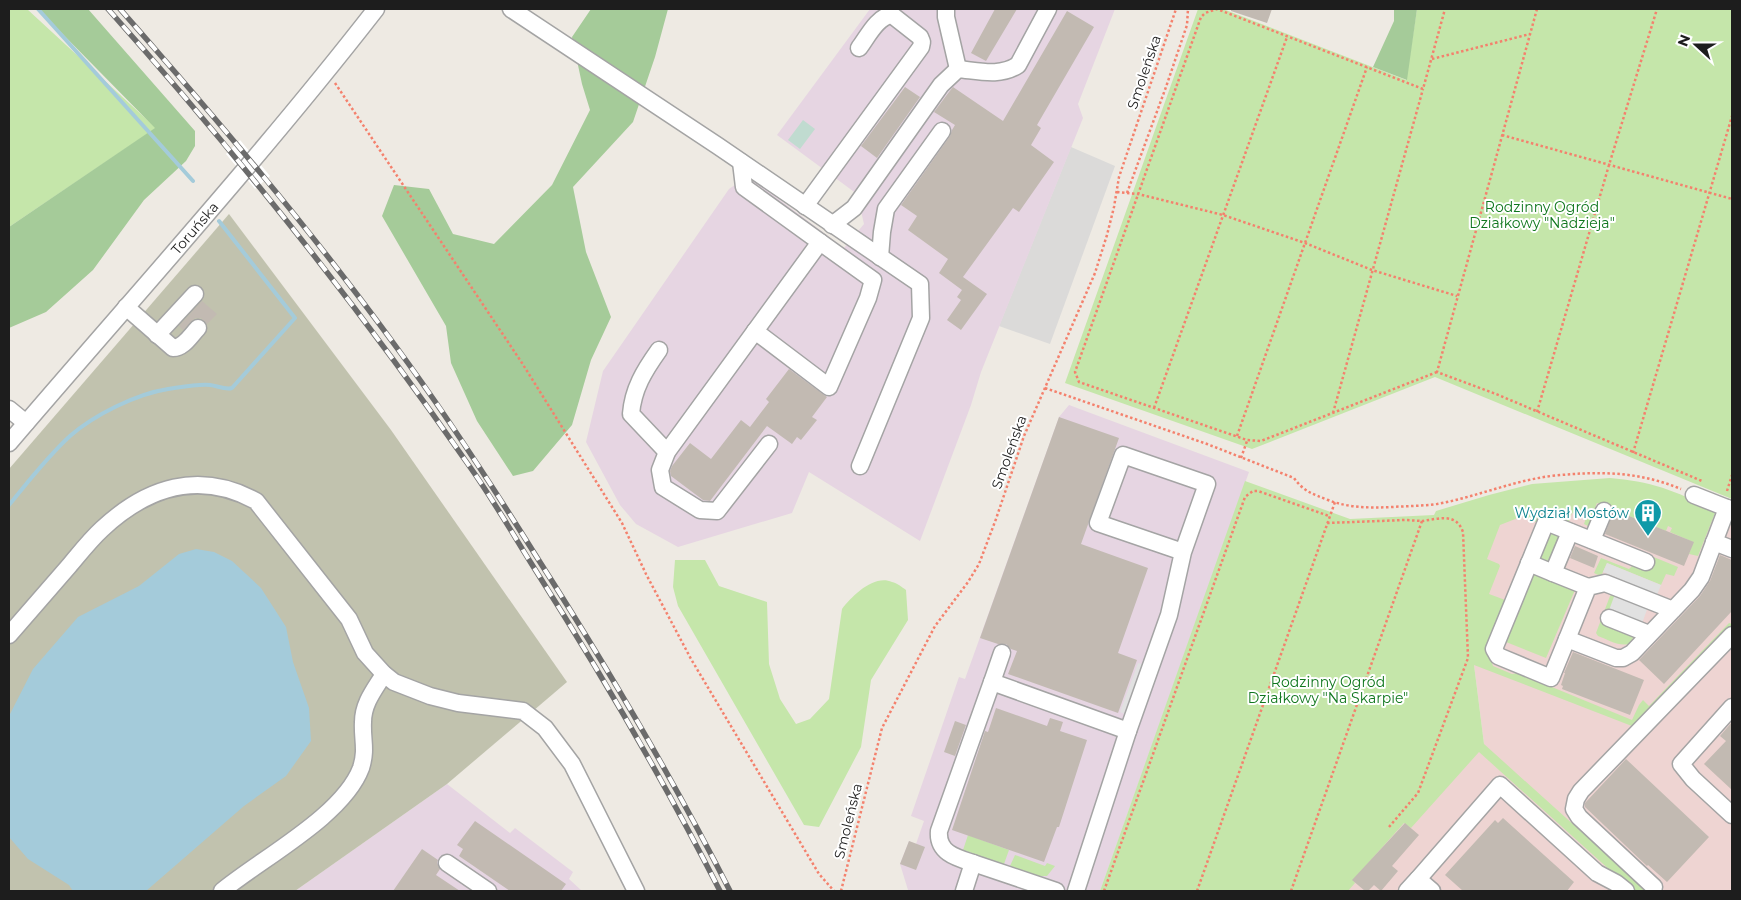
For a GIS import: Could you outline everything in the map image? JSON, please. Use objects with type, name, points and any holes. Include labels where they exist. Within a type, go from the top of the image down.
[{"type":"street","name":"Toruńska","points":[[9,443],[327,72],[376,9]]},
{"type":"street","points":[[511,9],[920,284],[920,318],[860,466]]},
{"type":"street","points":[[946,9],[946,17],[958,70]]},
{"type":"street","points":[[832,225],[854,208],[941,85],[958,70],[1000,73],[1009,71],[1018,65],[1048,9]]},
{"type":"street","points":[[805,206],[921,47],[922,42],[920,37],[892,15],[888,15],[879,21],[859,48]]},
{"type":"street","points":[[880,257],[886,209],[942,131]]},
{"type":"street","points":[[741,162],[744,187],[873,280],[868,298],[829,387],[755,331]]},
{"type":"street","points":[[770,444],[717,511],[700,510],[663,487],[660,470],[667,452],[820,242]]},
{"type":"street","points":[[157,335],[195,294]]},
{"type":"street","points":[[126,307],[171,347],[178,348],[198,328]]},
{"type":"street","points":[[659,350],[643,373],[632,400],[631,414],[667,452]]},
{"type":"street","points":[[9,409],[26,423]]},
{"type":"street","points":[[1076,891],[1128,731],[1169,615],[1183,552],[1207,484],[1123,455],[1098,523],[1183,552]]},
{"type":"street","points":[[9,635],[101,530],[122,511],[144,498],[161,491],[196,485],[229,489],[256,501],[349,619],[365,653],[394,682],[430,696],[458,703],[523,711],[536,720],[555,738],[572,764],[636,891]]},
{"type":"street","points":[[1567,639],[1616,658],[1623,658],[1632,653],[1692,590],[1700,577],[1730,501],[1694,495]]},
{"type":"street","points":[[1592,540],[1604,511]]},
{"type":"street","points":[[1588,587],[1551,678],[1498,656],[1494,648],[1546,522],[1646,562]]},
{"type":"street","points":[[1553,573],[1570,532]]},
{"type":"street","points":[[1714,542],[1732,549]]},
{"type":"street","points":[[1529,563],[1588,587],[1605,583],[1673,610]]},
{"type":"street","points":[[1609,618],[1649,634]]},
{"type":"street","points":[[1654,887],[1579,817],[1574,809],[1576,799],[1588,784],[1732,635]]},
{"type":"street","points":[[1002,653],[938,838],[943,848],[952,855],[1056,891]]},
{"type":"street","points":[[222,891],[326,814],[349,789],[361,768],[366,747],[363,722],[368,700],[384,674]]},
{"type":"street","points":[[992,682],[1128,731]]},
{"type":"street","points":[[1732,707],[1681,764],[1693,779],[1732,815]]},
{"type":"street","points":[[1407,891],[1500,785],[1597,873],[1616,883],[1626,891]]},
{"type":"street","points":[[447,863],[488,891]]},
{"type":"street","points":[[964,891],[973,863]]},
{"type":"street","points":[[1418,879],[1432,891]]},
{"type":"path","name":"Smoleńska","points":[[841,891],[882,728],[936,626],[979,564],[1024,436],[1095,274],[1108,235],[1119,177],[1176,9]]},
{"type":"path","points":[[1127,193],[1187,25],[1188,9]]},
{"type":"path","points":[[1422,89],[1217,9],[1205,13],[1201,17],[1075,372],[1079,382],[1237,437],[1261,441],[1437,372],[1710,484]]},
{"type":"path","points":[[1332,413],[1445,9]]},
{"type":"path","points":[[1437,372],[1537,9]]},
{"type":"path","points":[[1537,412],[1657,9]]},
{"type":"path","points":[[1431,59],[1530,34]]},
{"type":"path","points":[[1154,408],[1287,37]]},
{"type":"path","points":[[1237,437],[1367,67]]},
{"type":"path","points":[[327,72],[343,93],[522,363],[622,523],[646,574],[691,659],[819,874],[834,891]]},
{"type":"path","points":[[1633,452],[1732,116]]},
{"type":"path","points":[[1502,135],[1732,199]]},
{"type":"path","points":[[1117,192],[1138,194],[1223,215],[1305,243],[1372,270],[1457,296]]},
{"type":"path","points":[[1045,388],[1207,444],[1294,478],[1301,488],[1335,502],[1367,508],[1436,504],[1525,480],[1597,473],[1638,475],[1655,479],[1694,495]]},
{"type":"path","points":[[1241,458],[1247,440]]},
{"type":"path","points":[[1730,501],[1732,475]]},
{"type":"path","points":[[1719,488],[1730,501]]},
{"type":"path","points":[[1104,891],[1245,497],[1253,491],[1258,491],[1329,516]]},
{"type":"path","points":[[1197,891],[1335,502]]},
{"type":"path","points":[[1327,523],[1422,521],[1438,518],[1452,519],[1460,523],[1463,532],[1468,658],[1418,793],[1389,827]]},
{"type":"path","points":[[1291,891],[1422,521]]},
{"type":"shaded area","points":[[870,9],[1115,9],[1078,104],[1083,118],[981,372],[971,405],[920,541],[809,472],[792,513],[678,547],[636,524],[620,505],[586,442],[603,371],[729,189],[748,176],[844,248],[864,224],[857,194],[777,135]]},
{"type":"shaded area","points":[[803,120],[815,129],[800,149],[788,140]]},
{"type":"shaded area","points":[[1071,147],[1115,166],[1050,344],[999,326]]},
{"type":"shaded area","points":[[229,214],[391,430],[567,682],[447,784],[295,891],[9,891],[9,469]]},
{"type":"shaded area","points":[[1069,405],[1249,472],[1100,891],[910,891],[908,890],[900,864],[909,841],[916,844],[924,821],[911,816],[959,677],[965,679],[1059,417]]},
{"type":"shaded area","points":[[1586,498],[1685,509],[1732,526],[1732,891],[1340,891],[1407,817],[1484,744],[1474,665],[1491,519]]},
{"type":"shaded area","points":[[1607,563],[1661,585],[1657,595],[1603,572]]},
{"type":"shaded area","points":[[1615,594],[1648,607],[1641,626],[1608,613]]},
{"type":"shaded area","points":[[1138,663],[1145,665],[1127,715],[1120,712]]},
{"type":"shaded area","points":[[447,784],[510,833],[515,828],[573,872],[569,879],[582,891],[295,891]]},
{"type":"green space","points":[[9,9],[27,9],[156,128],[9,227]]},
{"type":"green space","points":[[38,9],[88,9],[195,131],[195,146],[186,161],[144,200],[93,270],[46,312],[9,328],[9,227],[155,128]]},
{"type":"green space","points":[[591,9],[668,9],[655,57],[633,122],[573,187],[586,252],[611,317],[591,360],[572,425],[533,471],[513,476],[477,421],[451,363],[446,326],[382,216],[394,185],[429,189],[453,234],[494,244],[552,185],[590,110],[582,84],[572,37]]},
{"type":"green space","name":"Rodzinny Ogród Działkowy \"Nadzieja\"","points":[[1198,9],[1223,9],[1406,80],[1417,9],[1732,9],[1732,499],[1435,377],[1252,449],[1065,383]]},
{"type":"green space","points":[[1394,9],[1417,9],[1407,80],[1373,67],[1394,21]]},
{"type":"green space","name":"Rodzinny Ogród Działkowy \"Na Skarpie\"","points":[[1610,478],[1651,484],[1688,498],[1713,511],[1715,513],[1698,556],[1689,554],[1693,542],[1670,532],[1672,528],[1668,526],[1666,531],[1597,503],[1588,526],[1584,524],[1586,518],[1572,513],[1568,524],[1542,514],[1538,523],[1523,516],[1500,525],[1487,559],[1500,566],[1489,594],[1508,601],[1489,654],[1493,666],[1512,674],[1518,673],[1632,720],[1643,700],[1649,706],[1729,623],[1732,624],[1732,630],[1637,728],[1474,665],[1484,744],[1647,891],[1633,891],[1479,752],[1411,828],[1404,823],[1353,880],[1355,883],[1348,891],[1100,891],[1245,481],[1350,519],[1434,515],[1436,511],[1532,484]]},
{"type":"green space","points":[[1554,531],[1560,535],[1551,560],[1547,563],[1541,560],[1542,553],[1547,540]]},
{"type":"green space","points":[[1639,551],[1678,567],[1674,576],[1666,574],[1661,585],[1607,563],[1602,574],[1594,573],[1601,558],[1629,569],[1634,564]]},
{"type":"green space","points":[[675,560],[705,560],[719,586],[767,602],[769,664],[780,699],[796,724],[810,719],[829,699],[842,609],[846,604],[857,593],[878,581],[885,580],[899,585],[906,590],[908,620],[871,680],[861,747],[819,827],[804,825],[678,606],[673,587]]},
{"type":"green space","points":[[1530,571],[1575,590],[1546,658],[1501,640]]},
{"type":"green space","points":[[1615,594],[1627,631],[1633,637],[1632,642],[1628,644],[1616,643],[1598,636],[1596,633],[1610,596]]},
{"type":"green space","points":[[968,835],[1009,850],[1004,864],[963,850]]},
{"type":"green space","points":[[1015,855],[1045,866],[1047,863],[1055,866],[1047,876],[1039,876],[1010,866]]},
{"type":"water","points":[[196,549],[214,552],[232,561],[261,588],[286,627],[293,662],[309,708],[311,741],[286,776],[244,806],[146,891],[73,891],[69,885],[28,859],[9,837],[9,716],[33,669],[78,617],[139,586],[179,554]]},
{"type":"pier","points":[[240,140],[270,176],[255,189],[226,154]]},
{"type":"building","points":[[995,9],[1017,9],[986,61],[971,53]]},
{"type":"building","points":[[1231,9],[1272,9],[1267,23],[1231,11]]},
{"type":"building","points":[[1067,11],[1094,27],[1037,125],[1041,128],[1031,145],[1054,162],[1019,212],[1013,208],[963,277],[987,294],[961,330],[947,320],[961,300],[957,297],[962,290],[939,273],[948,259],[908,230],[917,216],[901,205],[950,136],[955,125],[934,112],[953,87],[1003,121]]},
{"type":"building","points":[[905,87],[920,97],[877,158],[861,146]]},
{"type":"building","points":[[202,301],[217,314],[207,324],[201,318],[195,318],[183,330],[179,326]]},
{"type":"building","points":[[789,369],[827,397],[812,417],[817,420],[801,440],[797,437],[792,444],[767,426],[710,501],[703,500],[671,476],[672,466],[690,443],[711,459],[741,420],[750,427],[769,402],[766,399]]},
{"type":"building","points":[[1059,417],[1119,438],[1081,544],[1148,568],[1118,653],[1137,660],[1118,713],[1008,674],[1017,651],[1011,649],[1006,644],[998,644],[980,638]]},
{"type":"building","name":"Wydział Mostów","points":[[1614,510],[1694,542],[1684,566],[1605,534]]},
{"type":"building","points":[[1575,546],[1598,556],[1594,568],[1570,558]]},
{"type":"building","points":[[1720,555],[1732,560],[1732,611],[1664,684],[1639,660],[1700,596],[1710,581]]},
{"type":"building","points":[[1573,652],[1644,680],[1630,715],[1562,689],[1564,673]]},
{"type":"building","points":[[996,708],[1047,726],[1050,718],[1063,722],[1060,731],[1087,740],[1059,827],[1057,827],[1044,862],[952,830],[985,731],[988,732]]},
{"type":"building","points":[[955,721],[966,725],[955,756],[944,752]]},
{"type":"building","points":[[1732,722],[1732,790],[1704,764],[1726,741],[1720,736]]},
{"type":"building","points":[[1626,759],[1709,837],[1667,882],[1647,866],[1585,807],[1585,803]]},
{"type":"building","points":[[1503,818],[1574,882],[1567,891],[1463,891],[1445,875],[1495,820],[1498,823]]},
{"type":"building","points":[[475,821],[566,884],[561,891],[510,891],[459,856],[463,849],[457,845]]},
{"type":"building","points":[[1405,823],[1419,835],[1392,866],[1398,871],[1381,891],[1374,885],[1368,891],[1365,891],[1352,880]]},
{"type":"building","points":[[909,841],[925,847],[916,870],[900,864]]},
{"type":"building","points":[[422,849],[438,860],[437,863],[440,869],[436,875],[460,891],[393,891]]},
{"type":"waterway","points":[[38,9],[193,181]]},
{"type":"waterway","points":[[9,505],[53,452],[91,420],[116,406],[156,392],[200,385],[232,388],[295,318],[219,221]]},
{"type":"railway","points":[[108,9],[204,120],[296,233],[385,348],[470,467],[606,684],[653,766],[720,891]]},
{"type":"railway","points":[[120,9],[192,91],[297,218],[364,304],[434,400],[504,505],[614,681],[662,764],[730,891]]},
{"type":"place","name":"Wydział Mostów","points":[[1648,537]]}]
